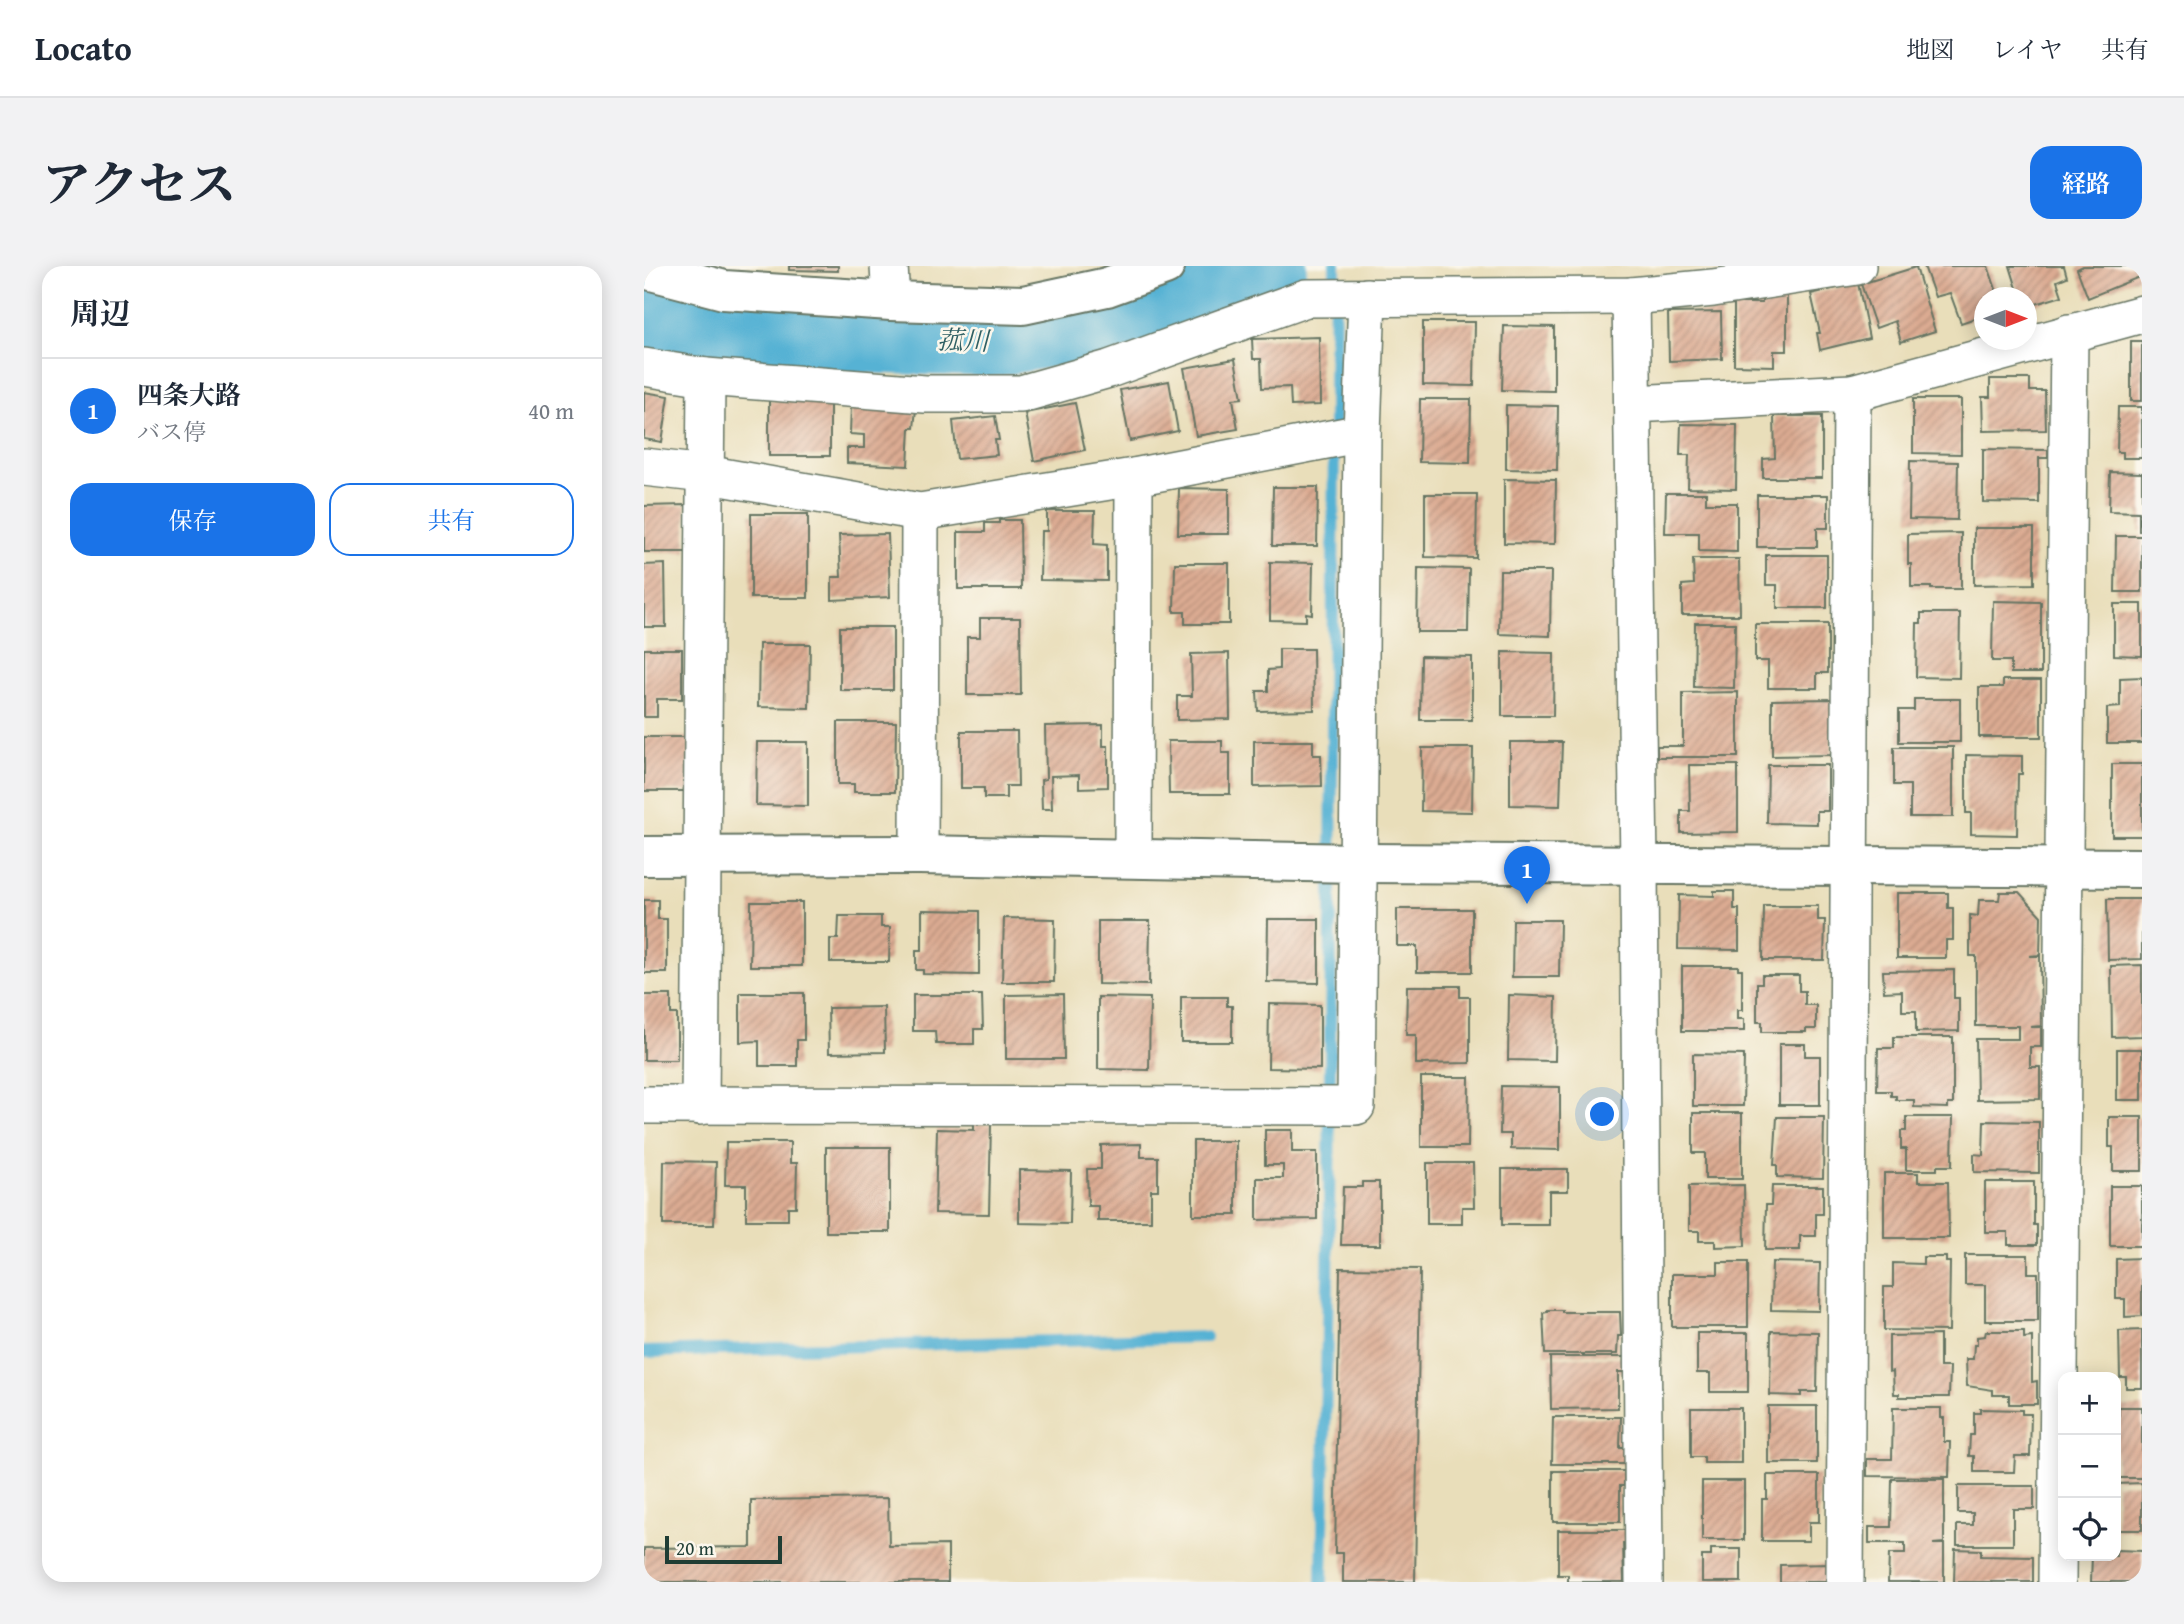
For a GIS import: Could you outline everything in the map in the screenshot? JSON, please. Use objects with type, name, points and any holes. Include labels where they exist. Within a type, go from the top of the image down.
[{"type":"street","points":[[644,269],[724,290],[890,284],[1023,305],[1107,287],[1165,266]]},
{"type":"street","points":[[644,367],[706,377],[925,394],[1021,394],[1109,369],[1306,298],[1631,296],[1713,288],[1857,266]]},
{"type":"street","points":[[1631,296],[1639,865],[1644,1582]]},
{"type":"street","points":[[644,1105],[1356,1106],[1362,432],[1367,297]]},
{"type":"street","points":[[1633,404],[1852,393],[2142,314]]},
{"type":"street","points":[[2057,1582],[2069,333]]},
{"type":"street","points":[[700,1106],[706,377]]},
{"type":"street","points":[[1845,1582],[1852,393]]},
{"type":"street","points":[[644,467],[705,474],[920,512],[1134,477],[1362,432]]},
{"type":"street","points":[[1133,858],[1134,477]]},
{"type":"street","points":[[919,855],[920,512]]},
{"type":"street","points":[[644,856],[919,855],[1359,863],[2142,868]]},
{"type":"building","points":[[789,266],[838,266],[838,271],[789,270]]},
{"type":"building","points":[[1924,266],[1988,266],[1995,287],[1974,287],[1974,318],[1961,323],[1950,293],[1935,297]]},
{"type":"building","points":[[2010,266],[2064,266],[2067,277],[2057,281],[2062,296],[2037,304],[2037,287],[2017,287]]},
{"type":"building","points":[[2083,266],[2140,266],[2142,276],[2088,298],[2077,269]]},
{"type":"building","points":[[1916,267],[1935,331],[1901,342],[1895,321],[1876,328],[1861,284]]},
{"type":"building","points":[[1858,283],[1869,338],[1820,350],[1817,333],[1820,333],[1811,294]]},
{"type":"building","points":[[1762,296],[1787,296],[1787,351],[1774,351],[1774,366],[1734,365],[1734,303],[1762,303]]},
{"type":"building","points":[[1721,312],[1722,359],[1669,361],[1668,313]]},
{"type":"building","points":[[1423,322],[1475,322],[1474,386],[1423,385]]},
{"type":"building","points":[[1504,326],[1554,327],[1554,391],[1502,390]]},
{"type":"building","points":[[1319,337],[1320,405],[1291,406],[1290,387],[1262,388],[1261,359],[1253,359],[1252,339]]},
{"type":"building","points":[[2131,341],[2142,341],[2142,401],[2131,401]]},
{"type":"building","points":[[1235,359],[1242,398],[1233,399],[1238,429],[1196,436],[1184,368]]},
{"type":"building","points":[[1990,379],[2030,379],[2030,391],[2045,391],[2046,430],[1983,431],[1982,397],[1990,397]]},
{"type":"building","points":[[1169,381],[1178,431],[1130,441],[1120,390]]},
{"type":"building","points":[[644,392],[669,396],[662,442],[644,439]]},
{"type":"building","points":[[1420,399],[1471,399],[1470,463],[1419,462]]},
{"type":"building","points":[[1913,399],[1961,399],[1961,454],[1913,453]]},
{"type":"building","points":[[769,401],[830,401],[830,456],[769,456]]},
{"type":"building","points":[[1075,403],[1085,450],[1034,461],[1025,413]]},
{"type":"building","points":[[1506,405],[1558,406],[1557,470],[1506,469]]},
{"type":"building","points":[[851,406],[916,409],[914,428],[910,428],[908,466],[847,463],[847,448],[864,448],[864,435],[850,434]]},
{"type":"building","points":[[2118,407],[2142,407],[2142,458],[2123,458],[2123,452],[2117,452]]},
{"type":"building","points":[[995,416],[999,440],[995,440],[997,455],[957,459],[953,421]]},
{"type":"building","points":[[1774,416],[1822,416],[1822,478],[1763,478],[1763,459],[1775,458]]},
{"type":"building","points":[[1681,424],[1737,425],[1736,489],[1688,488],[1689,455],[1680,455]]},
{"type":"building","points":[[1983,449],[2048,450],[2048,458],[2039,458],[2039,503],[1983,502]]},
{"type":"building","points":[[1910,461],[1958,462],[1957,520],[1909,519]]},
{"type":"building","points":[[2110,472],[2142,473],[2142,531],[2139,531],[2139,512],[2109,511]]},
{"type":"building","points":[[1504,479],[1556,480],[1555,544],[1504,543]]},
{"type":"building","points":[[1273,487],[1318,487],[1317,546],[1272,546]]},
{"type":"building","points":[[1179,488],[1229,489],[1229,534],[1178,534]]},
{"type":"building","points":[[1666,493],[1706,493],[1706,503],[1737,503],[1737,552],[1699,551],[1699,533],[1665,533]]},
{"type":"building","points":[[1425,494],[1477,494],[1476,558],[1425,557]]},
{"type":"building","points":[[1757,495],[1828,495],[1828,528],[1817,528],[1817,547],[1757,547]]},
{"type":"building","points":[[686,505],[686,552],[644,552],[644,506]]},
{"type":"building","points":[[1047,511],[1095,511],[1094,544],[1107,545],[1107,581],[1040,580],[1041,531],[1047,531]]},
{"type":"building","points":[[751,514],[808,514],[808,598],[751,598]]},
{"type":"building","points":[[999,520],[1020,520],[1021,589],[958,589],[958,532],[985,532],[985,523],[999,523]]},
{"type":"building","points":[[1974,528],[2034,528],[2034,584],[1974,585]]},
{"type":"building","points":[[1961,533],[1961,589],[1911,587],[1908,534]]},
{"type":"building","points":[[888,534],[890,597],[832,600],[832,577],[841,577],[839,535]]},
{"type":"building","points":[[2116,536],[2142,536],[2142,592],[2115,592]]},
{"type":"building","points":[[1766,555],[1827,555],[1827,608],[1777,608],[1777,585],[1766,585]]},
{"type":"building","points":[[1693,559],[1739,559],[1740,615],[1682,615],[1682,585],[1694,584]]},
{"type":"building","points":[[1270,562],[1313,563],[1312,614],[1306,613],[1306,621],[1270,620]]},
{"type":"building","points":[[1175,563],[1229,563],[1229,624],[1185,624],[1185,612],[1174,612]]},
{"type":"building","points":[[665,564],[666,627],[644,627],[644,565]]},
{"type":"building","points":[[1418,568],[1469,569],[1468,632],[1417,632]]},
{"type":"building","points":[[1500,571],[1551,571],[1550,636],[1499,634]]},
{"type":"building","points":[[1993,601],[2041,602],[2041,673],[2011,673],[2011,661],[1992,661]]},
{"type":"building","points":[[2114,604],[2142,604],[2142,656],[2114,655]]},
{"type":"building","points":[[1921,613],[1960,613],[1959,678],[1916,677],[1917,623],[1921,623]]},
{"type":"building","points":[[980,618],[1020,618],[1021,695],[967,695],[967,637],[980,637]]},
{"type":"building","points":[[1695,623],[1735,623],[1734,688],[1694,687]]},
{"type":"building","points":[[1755,624],[1828,624],[1828,673],[1817,673],[1817,688],[1768,688],[1768,661],[1755,661]]},
{"type":"building","points":[[840,627],[893,627],[893,690],[840,690]]},
{"type":"building","points":[[759,644],[810,644],[809,708],[758,707]]},
{"type":"building","points":[[644,649],[682,649],[682,699],[657,699],[657,717],[644,717]]},
{"type":"building","points":[[1279,649],[1313,649],[1314,710],[1258,711],[1257,691],[1268,691],[1268,670],[1279,669]]},
{"type":"building","points":[[1502,652],[1554,653],[1553,716],[1502,716]]},
{"type":"building","points":[[1229,653],[1230,719],[1177,720],[1177,696],[1192,696],[1191,654]]},
{"type":"building","points":[[1421,656],[1472,657],[1472,720],[1420,720]]},
{"type":"building","points":[[2142,677],[2142,743],[2107,743],[2107,708],[2120,707],[2120,678]]},
{"type":"building","points":[[2003,680],[2041,680],[2041,737],[1979,737],[1979,687],[2003,687]]},
{"type":"building","points":[[1738,692],[1738,757],[1657,757],[1657,746],[1683,746],[1683,693]]},
{"type":"building","points":[[1832,699],[1832,755],[1772,756],[1772,700]]},
{"type":"building","points":[[1914,699],[1960,699],[1960,742],[1899,742],[1899,710],[1914,710]]},
{"type":"building","points":[[838,722],[896,722],[895,792],[854,792],[854,784],[838,784]]},
{"type":"building","points":[[1103,725],[1103,746],[1108,746],[1108,787],[1079,788],[1079,775],[1051,776],[1052,809],[1042,809],[1041,780],[1046,779],[1045,726]]},
{"type":"building","points":[[961,731],[1017,731],[1018,786],[1006,786],[1006,798],[984,798],[984,788],[961,788]]},
{"type":"building","points":[[644,737],[689,737],[690,791],[644,791]]},
{"type":"building","points":[[1168,741],[1222,741],[1222,753],[1230,753],[1230,794],[1169,794]]},
{"type":"building","points":[[1254,741],[1313,741],[1313,755],[1321,755],[1322,786],[1254,787]]},
{"type":"building","points":[[757,742],[808,742],[808,806],[756,805]]},
{"type":"building","points":[[1510,742],[1562,742],[1560,806],[1510,805]]},
{"type":"building","points":[[1894,747],[1953,747],[1953,817],[1910,817],[1910,785],[1894,785]]},
{"type":"building","points":[[1422,748],[1473,748],[1472,812],[1421,811]]},
{"type":"building","points":[[1966,755],[2022,756],[2022,774],[2018,774],[2017,835],[1971,834],[1971,813],[1966,813]]},
{"type":"building","points":[[2112,764],[2142,764],[2142,836],[2112,836]]},
{"type":"building","points":[[1689,765],[1738,765],[1738,832],[1681,833],[1681,811],[1690,811]]},
{"type":"building","points":[[1768,765],[1828,765],[1828,811],[1817,811],[1817,824],[1767,823]]},
{"type":"building","points":[[1714,891],[1734,891],[1734,909],[1739,909],[1739,950],[1678,949],[1679,895],[1714,896]]},
{"type":"building","points":[[2000,892],[2019,892],[2041,916],[2040,955],[2029,956],[2040,956],[2041,1026],[2030,1027],[2041,1027],[2041,1047],[2030,1047],[2030,1067],[2040,1067],[2040,1099],[1977,1100],[1976,1039],[2018,1039],[2018,1026],[1976,1026],[1976,956],[1970,956],[1970,915],[1978,916],[1979,900],[1999,900]]},
{"type":"building","points":[[1897,893],[1948,893],[1948,908],[1953,908],[1953,940],[1946,940],[1946,958],[1897,958]]},
{"type":"building","points":[[2107,899],[2142,899],[2142,959],[2108,960]]},
{"type":"building","points":[[644,900],[658,900],[658,919],[667,919],[667,973],[644,973]]},
{"type":"building","points":[[751,902],[802,902],[802,966],[750,966]]},
{"type":"building","points":[[1764,906],[1818,906],[1818,920],[1825,920],[1824,960],[1763,960]]},
{"type":"building","points":[[1397,909],[1472,909],[1472,972],[1417,972],[1417,946],[1397,946]]},
{"type":"building","points":[[922,910],[979,911],[979,975],[923,974],[923,970],[916,970],[916,950],[922,950]]},
{"type":"building","points":[[839,916],[881,916],[881,927],[890,927],[889,962],[830,962],[830,939],[838,939]]},
{"type":"building","points":[[1004,918],[1055,919],[1054,982],[1002,982]]},
{"type":"building","points":[[1268,919],[1319,919],[1319,983],[1267,982]]},
{"type":"building","points":[[1513,920],[1560,920],[1559,977],[1512,977]]},
{"type":"building","points":[[1098,921],[1150,921],[1149,985],[1098,984]]},
{"type":"building","points":[[2142,965],[2142,1036],[2112,1037],[2111,966]]},
{"type":"building","points":[[1682,966],[1738,966],[1738,969],[1742,969],[1742,1010],[1737,1010],[1737,1019],[1744,1019],[1744,1031],[1682,1031]]},
{"type":"building","points":[[1954,970],[1954,998],[1959,998],[1959,1031],[1916,1032],[1916,1011],[1902,1011],[1902,991],[1884,992],[1883,971]]},
{"type":"building","points":[[1762,975],[1799,975],[1799,991],[1805,991],[1805,1005],[1816,1005],[1816,1029],[1806,1029],[1806,1032],[1762,1032],[1762,1022],[1757,1022],[1757,983],[1762,983]]},
{"type":"building","points":[[1407,986],[1460,986],[1460,997],[1470,997],[1470,1063],[1416,1064],[1416,1035],[1406,1035]]},
{"type":"building","points":[[740,993],[804,993],[804,1040],[797,1040],[797,1066],[759,1066],[759,1041],[740,1042]]},
{"type":"building","points":[[1063,994],[1064,1059],[1006,1059],[1006,995]]},
{"type":"building","points":[[644,995],[671,995],[671,1014],[677,1014],[677,1060],[644,1060]]},
{"type":"building","points":[[913,995],[982,995],[983,1029],[974,1029],[974,1044],[936,1044],[935,1031],[913,1031]]},
{"type":"building","points":[[1509,995],[1556,997],[1555,1061],[1508,1060]]},
{"type":"building","points":[[1098,997],[1150,998],[1149,1070],[1098,1069]]},
{"type":"building","points":[[1181,997],[1227,997],[1227,1006],[1232,1006],[1232,1042],[1181,1042]]},
{"type":"building","points":[[1269,1004],[1320,1005],[1320,1069],[1268,1068]]},
{"type":"building","points":[[884,1007],[885,1052],[829,1053],[828,1008]]},
{"type":"building","points":[[1894,1037],[1953,1037],[1953,1104],[1948,1104],[1948,1108],[1914,1107],[1914,1100],[1896,1100],[1896,1096],[1891,1096],[1891,1091],[1877,1091],[1878,1048],[1894,1048]]},
{"type":"building","points":[[1779,1044],[1805,1044],[1805,1056],[1820,1056],[1820,1105],[1779,1105]]},
{"type":"building","points":[[2117,1049],[2142,1049],[2142,1100],[2117,1100]]},
{"type":"building","points":[[1693,1054],[1744,1055],[1743,1106],[1693,1106]]},
{"type":"building","points":[[1421,1077],[1469,1077],[1468,1147],[1421,1147]]},
{"type":"building","points":[[1501,1086],[1560,1087],[1560,1150],[1511,1149],[1511,1134],[1500,1134]]},
{"type":"building","points":[[1693,1113],[1742,1113],[1742,1179],[1705,1179],[1705,1153],[1693,1153]]},
{"type":"building","points":[[1777,1117],[1824,1117],[1823,1178],[1777,1177],[1777,1165],[1774,1165]]},
{"type":"building","points":[[1906,1117],[1953,1117],[1952,1166],[1937,1166],[1937,1170],[1906,1170],[1906,1149],[1901,1149],[1901,1131],[1906,1131]]},
{"type":"building","points":[[2109,1117],[2142,1117],[2142,1171],[2113,1171],[2113,1147],[2109,1147]]},
{"type":"building","points":[[1984,1121],[2039,1122],[2039,1173],[1974,1172],[1974,1154],[1983,1155]]},
{"type":"building","points":[[974,1124],[991,1124],[989,1214],[935,1213],[937,1129],[974,1130]]},
{"type":"building","points":[[1265,1130],[1292,1130],[1292,1152],[1317,1152],[1317,1219],[1257,1220],[1257,1178],[1283,1178],[1283,1165],[1265,1165]]},
{"type":"building","points":[[1193,1141],[1236,1141],[1236,1215],[1193,1215]]},
{"type":"building","points":[[726,1142],[790,1142],[790,1163],[797,1163],[796,1207],[788,1207],[788,1220],[746,1220],[746,1185],[725,1185]]},
{"type":"building","points":[[1141,1144],[1141,1157],[1158,1157],[1158,1190],[1151,1190],[1151,1221],[1098,1221],[1098,1206],[1088,1206],[1087,1169],[1101,1169],[1101,1145]]},
{"type":"building","points":[[826,1147],[890,1147],[890,1232],[826,1232]]},
{"type":"building","points":[[664,1161],[716,1162],[714,1225],[663,1225]]},
{"type":"building","points":[[1427,1163],[1473,1163],[1474,1207],[1462,1207],[1462,1224],[1427,1224]]},
{"type":"building","points":[[1502,1169],[1568,1169],[1568,1191],[1549,1191],[1549,1225],[1502,1225]]},
{"type":"building","points":[[1019,1170],[1071,1171],[1070,1224],[1019,1223]]},
{"type":"building","points":[[1884,1173],[1918,1173],[1918,1182],[1948,1182],[1949,1238],[1884,1238]]},
{"type":"building","points":[[1362,1182],[1379,1182],[1380,1245],[1341,1245],[1343,1187],[1362,1187]]},
{"type":"building","points":[[1985,1182],[2034,1182],[2037,1245],[2008,1245],[2008,1232],[1985,1232]]},
{"type":"building","points":[[1744,1185],[1745,1246],[1715,1247],[1715,1241],[1699,1241],[1699,1231],[1689,1231],[1689,1186]]},
{"type":"building","points":[[1772,1186],[1823,1186],[1823,1214],[1816,1214],[1816,1236],[1800,1236],[1800,1250],[1765,1250],[1766,1205],[1771,1205]]},
{"type":"building","points":[[2110,1186],[2142,1186],[2142,1246],[2110,1246]]},
{"type":"building","points":[[1965,1255],[2028,1255],[2028,1273],[2038,1273],[2038,1321],[1985,1321],[1985,1285],[1965,1285]]},
{"type":"building","points":[[1923,1257],[1946,1257],[1946,1262],[1950,1262],[1949,1331],[1884,1330],[1884,1287],[1893,1287],[1893,1263],[1923,1264]]},
{"type":"building","points":[[2142,1258],[2142,1316],[2125,1317],[2125,1299],[2116,1299],[2116,1259]]},
{"type":"building","points":[[1718,1262],[1748,1262],[1748,1327],[1672,1327],[1672,1274],[1718,1274]]},
{"type":"building","points":[[1772,1262],[1820,1263],[1819,1311],[1771,1310]]},
{"type":"building","points":[[1340,1268],[1420,1269],[1415,1582],[1343,1582],[1343,1553],[1335,1553]]},
{"type":"building","points":[[1547,1310],[1620,1312],[1621,1336],[1618,1336],[1617,1354],[1545,1354],[1543,1313]]},
{"type":"building","points":[[2142,1330],[2142,1388],[2126,1388],[2126,1377],[2121,1377],[2119,1331]]},
{"type":"building","points":[[1771,1331],[1818,1332],[1817,1392],[1801,1392],[1801,1396],[1770,1395]]},
{"type":"building","points":[[1986,1331],[2024,1331],[2024,1338],[2032,1337],[2032,1382],[2037,1381],[2037,1404],[2009,1404],[2009,1395],[1993,1395],[1993,1390],[1967,1386],[1966,1359],[1973,1359],[1977,1337],[1985,1336]]},
{"type":"building","points":[[1697,1333],[1748,1333],[1748,1392],[1710,1392],[1710,1373],[1697,1373]]},
{"type":"building","points":[[1940,1335],[1940,1367],[1950,1367],[1949,1397],[1899,1397],[1899,1394],[1894,1394],[1893,1371],[1889,1372],[1889,1336]]},
{"type":"building","points":[[1550,1357],[1624,1357],[1624,1372],[1618,1372],[1618,1408],[1551,1409]]},
{"type":"building","points":[[1768,1406],[1817,1406],[1817,1463],[1768,1463]]},
{"type":"building","points":[[2121,1407],[2142,1407],[2142,1478],[2121,1478]]},
{"type":"building","points":[[1691,1408],[1741,1408],[1741,1463],[1704,1463],[1704,1457],[1691,1457]]},
{"type":"building","points":[[1893,1408],[1941,1408],[1941,1418],[1944,1418],[1944,1442],[1950,1442],[1949,1477],[1867,1476],[1867,1459],[1892,1459]]},
{"type":"building","points":[[1980,1409],[2022,1410],[2022,1414],[2031,1414],[2030,1456],[2015,1456],[2014,1472],[1974,1472],[1974,1456],[1969,1456],[1970,1435],[1974,1435],[1974,1413],[1980,1413]]},
{"type":"building","points":[[1553,1417],[1621,1417],[1620,1448],[1626,1448],[1626,1464],[1552,1464]]},
{"type":"building","points":[[1553,1471],[1624,1471],[1624,1486],[1620,1486],[1620,1522],[1553,1522]]},
{"type":"building","points":[[1767,1475],[1819,1475],[1819,1522],[1809,1522],[1809,1541],[1762,1541],[1762,1499],[1767,1499]]},
{"type":"building","points":[[1892,1479],[1944,1479],[1944,1543],[1933,1544],[1944,1544],[1944,1582],[1888,1582],[1889,1554],[1905,1554],[1905,1543],[1869,1543],[1869,1527],[1891,1527]]},
{"type":"building","points":[[1702,1481],[1744,1481],[1744,1540],[1702,1540]]},
{"type":"building","points":[[2142,1483],[2142,1530],[2121,1530],[2121,1484]]},
{"type":"building","points":[[1958,1486],[2034,1486],[2034,1509],[2013,1509],[2013,1545],[1957,1545],[1957,1525],[1973,1525],[1973,1513],[1958,1513]]},
{"type":"building","points":[[888,1498],[889,1546],[948,1545],[948,1582],[644,1582],[644,1548],[751,1547],[751,1500]]},
{"type":"building","points":[[1558,1530],[1627,1530],[1627,1543],[1623,1543],[1624,1582],[1568,1582],[1568,1575],[1558,1575]]},
{"type":"building","points":[[1711,1549],[1741,1549],[1741,1582],[1702,1582],[1702,1556],[1711,1556]]},
{"type":"building","points":[[1955,1549],[1981,1550],[1981,1556],[2033,1557],[2033,1582],[1954,1582]]},
{"type":"building","points":[[2121,1550],[2142,1551],[2142,1582],[2091,1582],[2092,1561],[2121,1561]]},
{"type":"building","points":[[1830,1564],[1830,1582],[1780,1582],[1780,1565]]},
{"type":"waterway","name":"菰川","points":[[644,317],[738,331],[992,342],[1079,328],[1272,266]]},
{"type":"waterway","points":[[1322,1582],[1329,1228],[1335,266]]},
{"type":"waterway","points":[[644,1352],[1206,1337]]},
{"type":"place","name":"四条大路","points":[[1527,904]]}]
